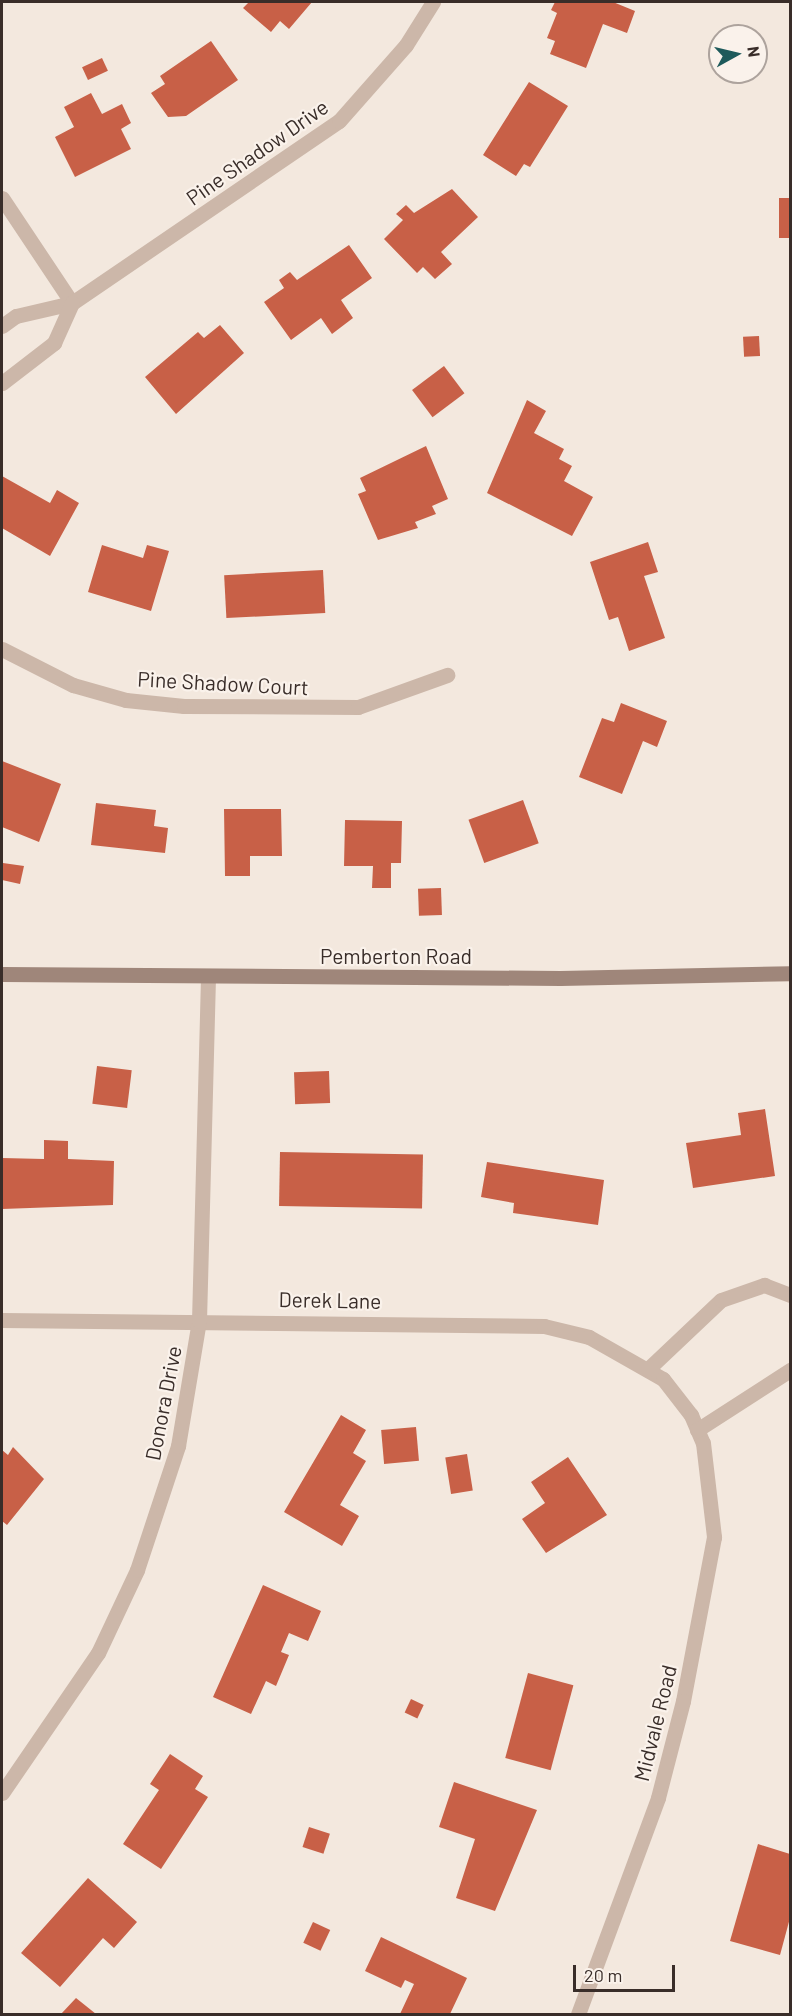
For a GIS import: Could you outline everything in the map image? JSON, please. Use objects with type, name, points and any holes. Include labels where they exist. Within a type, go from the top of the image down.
[{"type":"street","name":"Pine Shadow Drive","points":[[2,326],[16,316],[72,303],[339,122],[406,45],[433,2]]},
{"type":"street","points":[[2,198],[72,303],[54,344],[2,383]]},
{"type":"street","name":"Pine Shadow Court","points":[[2,649],[73,685],[126,700],[184,706],[358,707],[447,675]]},
{"type":"street","name":"Pemberton Road","points":[[2,974],[560,978],[790,973]]},
{"type":"street","name":"Donora Drive","points":[[2,1793],[70,1699],[137,1570],[178,1446],[199,1321],[208,976]]},
{"type":"street","points":[[648,1369],[721,1300],[764,1285],[790,1295]]},
{"type":"street","name":"Derek Lane","points":[[2,1320],[544,1326],[589,1337],[648,1369]]},
{"type":"street","name":"Midvale Road","points":[[578,2014],[658,1798],[705,1596],[714,1537],[712,1490],[697,1430],[676,1395],[648,1369]]},
{"type":"street","points":[[697,1430],[790,1370]]},
{"type":"building","points":[[249,2],[312,2],[289,29],[280,21],[271,32],[243,8]]},
{"type":"building","points":[[555,2],[613,2],[635,11],[627,33],[603,24],[586,68],[550,54],[555,41],[547,38],[557,13],[551,10]]},
{"type":"building","points":[[211,41],[238,80],[186,116],[168,117],[151,93],[165,84],[160,76]]},
{"type":"building","points":[[102,58],[108,71],[88,80],[82,67]]},
{"type":"building","points":[[529,82],[568,106],[530,167],[524,164],[516,176],[483,155]]},
{"type":"building","points":[[91,93],[102,114],[122,104],[131,123],[121,129],[131,149],[75,177],[55,137],[74,127],[64,107]]},
{"type":"building","points":[[452,189],[478,217],[441,252],[452,264],[435,279],[423,267],[417,273],[384,239],[403,220],[396,214],[406,205],[414,213]]},
{"type":"building","points":[[779,198],[790,198],[790,238],[779,238]]},
{"type":"building","points":[[349,245],[372,278],[341,300],[353,318],[332,334],[321,318],[291,340],[264,302],[284,288],[279,280],[290,272],[297,280]]},
{"type":"building","points":[[220,325],[244,353],[176,414],[145,377],[198,332],[204,338]]},
{"type":"building","points":[[759,336],[760,356],[744,357],[743,337]]},
{"type":"building","points":[[444,366],[464,393],[433,417],[412,390]]},
{"type":"building","points":[[527,400],[546,411],[534,433],[564,449],[559,459],[572,466],[564,481],[593,497],[572,536],[487,493]]},
{"type":"building","points":[[426,446],[448,499],[432,506],[436,514],[415,522],[418,528],[378,540],[358,494],[366,491],[360,478]]},
{"type":"building","points":[[2,476],[50,503],[57,490],[79,503],[50,556],[2,528]]},
{"type":"building","points":[[648,542],[658,572],[644,576],[665,638],[629,651],[618,617],[609,620],[590,562]]},
{"type":"building","points":[[102,545],[143,558],[147,545],[169,551],[151,611],[88,592]]},
{"type":"building","points":[[323,570],[325,613],[226,618],[224,575]]},
{"type":"building","points":[[621,703],[667,721],[657,747],[643,741],[622,794],[579,777],[602,718],[614,722]]},
{"type":"building","points":[[2,761],[61,784],[39,842],[2,827]]},
{"type":"building","points":[[523,800],[539,843],[484,863],[468,820]]},
{"type":"building","points":[[96,803],[156,810],[154,826],[168,828],[165,853],[91,845]]},
{"type":"building","points":[[224,809],[281,809],[282,856],[250,856],[250,876],[225,876]]},
{"type":"building","points":[[345,820],[402,821],[401,863],[391,863],[391,888],[372,888],[373,866],[344,866]]},
{"type":"building","points":[[3,863],[24,866],[20,884],[2,880]]},
{"type":"building","points":[[441,888],[442,915],[419,916],[418,889]]},
{"type":"building","points":[[97,1066],[132,1070],[127,1108],[92,1104]]},
{"type":"building","points":[[329,1071],[330,1103],[295,1104],[294,1072]]},
{"type":"building","points":[[765,1109],[775,1176],[693,1188],[686,1143],[741,1135],[738,1113]]},
{"type":"building","points":[[44,1140],[68,1141],[68,1159],[114,1161],[113,1205],[2,1209],[2,1158],[44,1159]]},
{"type":"building","points":[[280,1152],[423,1154],[422,1208],[279,1206]]},
{"type":"building","points":[[487,1162],[604,1180],[598,1225],[513,1213],[514,1203],[481,1197]]},
{"type":"building","points":[[341,1415],[366,1430],[353,1453],[366,1461],[340,1505],[359,1516],[342,1546],[284,1512]]},
{"type":"building","points":[[416,1427],[419,1461],[384,1464],[381,1430]]},
{"type":"building","points":[[13,1447],[44,1479],[7,1525],[2,1521],[2,1450],[8,1455]]},
{"type":"building","points":[[467,1454],[473,1491],[451,1494],[445,1457]]},
{"type":"building","points":[[568,1457],[607,1515],[546,1553],[522,1519],[545,1503],[531,1482]]},
{"type":"building","points":[[263,1585],[321,1611],[308,1641],[289,1633],[281,1652],[289,1655],[276,1686],[266,1681],[251,1714],[213,1697]]},
{"type":"building","points":[[528,1673],[573,1685],[551,1770],[505,1758]]},
{"type":"building","points":[[411,1699],[424,1705],[417,1719],[405,1713]]},
{"type":"building","points":[[170,1754],[203,1776],[195,1789],[208,1797],[161,1869],[123,1844],[159,1790],[150,1784]]},
{"type":"building","points":[[454,1782],[537,1810],[495,1911],[456,1898],[475,1839],[439,1827]]},
{"type":"building","points":[[309,1827],[330,1834],[323,1854],[303,1847]]},
{"type":"building","points":[[758,1844],[790,1854],[790,1918],[780,1955],[730,1941]]},
{"type":"building","points":[[88,1878],[137,1922],[114,1948],[103,1938],[60,1987],[21,1953]]},
{"type":"building","points":[[313,1922],[330,1930],[320,1951],[303,1943]]},
{"type":"building","points":[[381,1937],[467,1978],[450,2014],[400,2014],[414,1984],[405,1980],[401,1988],[365,1971]]},
{"type":"building","points":[[76,1998],[96,2014],[61,2014]]}]
